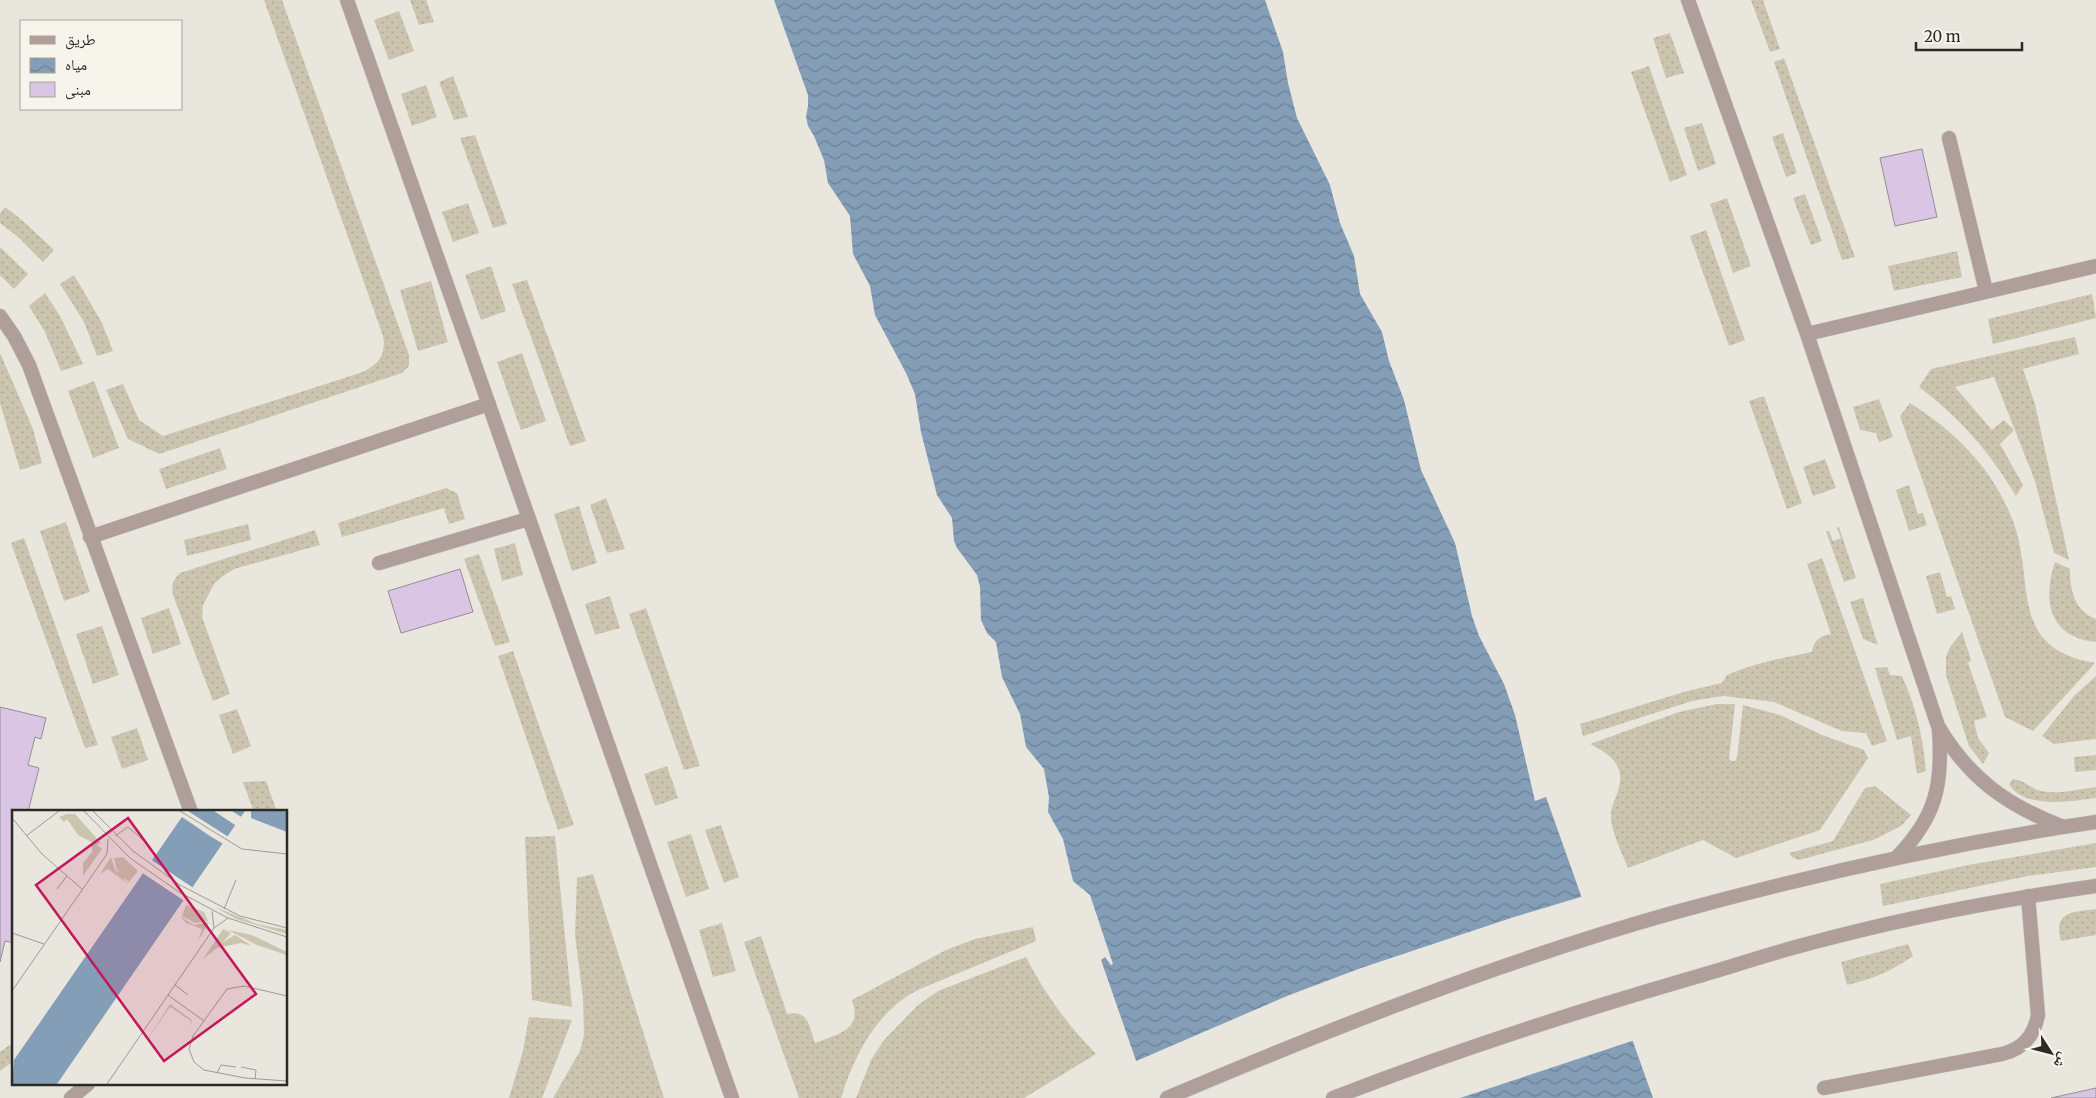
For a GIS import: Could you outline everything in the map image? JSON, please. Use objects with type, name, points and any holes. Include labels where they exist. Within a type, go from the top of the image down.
[{"type":"street","points":[[347,0],[732,1098]]},
{"type":"street","points":[[1688,0],[1808,334],[1938,726],[1940,759],[1933,806],[1924,825],[1897,858]]},
{"type":"street","points":[[1949,138],[1986,291]]},
{"type":"street","points":[[1808,334],[2096,266]]},
{"type":"street","points":[[0,316],[14,336],[29,365],[190,810]]},
{"type":"street","points":[[90,537],[489,404]]},
{"type":"street","points":[[379,563],[528,519]]},
{"type":"street","points":[[1938,726],[1960,759],[1988,788],[2023,810],[2062,827]]},
{"type":"street","points":[[1168,1098],[1377,1013],[1535,957],[1675,913],[1772,887],[1897,858],[2096,822]]},
{"type":"street","points":[[1333,1098],[1441,1057],[1524,1029],[1807,944],[1951,911],[2028,896],[2096,886]]},
{"type":"street","points":[[1824,1088],[2002,1054],[2013,1051],[2023,1045],[2033,1031],[2038,1015],[2028,896]]},
{"type":"street","points":[[71,1098],[86,1086]]},
{"type":"shaded area","points":[[264,0],[282,0],[409,355],[409,366],[402,373],[159,454],[128,439],[106,390],[123,384],[139,420],[163,436],[360,373],[376,363],[382,354],[383,336]]},
{"type":"shaded area","points":[[410,0],[426,0],[434,22],[419,25]]},
{"type":"shaded area","points":[[1751,0],[1763,0],[1780,49],[1770,52]]},
{"type":"shaded area","points":[[399,11],[414,51],[389,60],[374,20]]},
{"type":"shaded area","points":[[1670,33],[1684,73],[1666,78],[1653,38]]},
{"type":"shaded area","points":[[1784,58],[1855,257],[1842,260],[1774,62]]},
{"type":"shaded area","points":[[1649,66],[1687,175],[1670,182],[1631,72]]},
{"type":"shaded area","points":[[453,76],[468,117],[454,120],[439,82]]},
{"type":"shaded area","points":[[426,85],[437,117],[412,126],[401,94]]},
{"type":"shaded area","points":[[1702,123],[1716,164],[1698,171],[1684,128]]},
{"type":"shaded area","points":[[1783,133],[1797,173],[1786,177],[1772,137]]},
{"type":"shaded area","points":[[475,135],[507,224],[493,228],[460,138]]},
{"type":"shaded area","points":[[1805,194],[1822,241],[1811,245],[1793,198]]},
{"type":"shaded area","points":[[1727,198],[1751,266],[1733,273],[1710,204]]},
{"type":"shaded area","points":[[468,203],[479,233],[453,242],[442,212]]},
{"type":"shaded area","points":[[5,207],[54,250],[43,262],[17,236],[0,223],[0,214]]},
{"type":"shaded area","points":[[1706,230],[1745,340],[1729,346],[1690,236]]},
{"type":"shaded area","points":[[0,247],[28,274],[14,289],[0,275]]},
{"type":"shaded area","points":[[1957,251],[1962,277],[1894,291],[1888,266]]},
{"type":"shaded area","points":[[491,266],[506,311],[481,320],[465,275]]},
{"type":"shaded area","points":[[74,275],[102,323],[113,351],[97,356],[84,322],[60,284]]},
{"type":"shaded area","points":[[527,280],[586,441],[570,446],[512,284]]},
{"type":"shaded area","points":[[431,281],[448,342],[418,351],[400,290]]},
{"type":"shaded area","points":[[45,293],[60,316],[83,364],[61,371],[45,332],[29,306]]},
{"type":"shaded area","points":[[2092,294],[2096,318],[1993,344],[1988,319]]},
{"type":"shaded area","points":[[2075,337],[2079,354],[2023,369],[2035,404],[2069,560],[2054,553],[2035,481],[1994,377],[1955,387],[1992,430],[2004,420],[2014,430],[2000,444],[2023,485],[2016,496],[1985,450],[1948,411],[1919,387],[1931,369]]},
{"type":"shaded area","points":[[0,353],[33,429],[42,463],[20,470],[0,403]]},
{"type":"shaded area","points":[[522,353],[546,421],[521,430],[497,362]]},
{"type":"shaded area","points":[[94,381],[119,448],[93,458],[68,391]]},
{"type":"shaded area","points":[[1764,396],[1802,503],[1787,509],[1749,401]]},
{"type":"shaded area","points":[[1879,399],[1893,437],[1879,442],[1876,433],[1860,430],[1853,407]]},
{"type":"shaded area","points":[[1910,403],[1958,439],[1984,468],[2005,502],[2020,544],[2030,610],[2036,628],[2048,643],[2067,655],[2095,663],[2033,731],[2005,717],[1900,416]]},
{"type":"shaded area","points":[[220,448],[227,469],[166,489],[159,469]]},
{"type":"shaded area","points":[[1825,459],[1836,488],[1813,496],[1803,467]]},
{"type":"shaded area","points":[[1909,485],[1918,514],[1923,513],[1927,525],[1909,531],[1896,490]]},
{"type":"shaded area","points":[[446,488],[457,493],[465,519],[449,524],[444,508],[342,537],[338,523]]},
{"type":"shaded area","points":[[606,498],[625,549],[607,553],[590,505]]},
{"type":"shaded area","points":[[579,506],[597,563],[572,571],[554,514]]},
{"type":"shaded area","points":[[66,522],[90,592],[64,601],[40,531]]},
{"type":"shaded area","points":[[248,524],[251,540],[187,556],[184,540]]},
{"type":"shaded area","points":[[1839,527],[1856,578],[1844,582],[1826,531],[1829,531],[1833,541],[1841,538],[1837,528]]},
{"type":"shaded area","points":[[315,530],[320,545],[234,569],[214,584],[203,605],[202,617],[230,694],[213,701],[173,595],[172,585],[174,580],[180,573]]},
{"type":"shaded area","points":[[24,538],[98,745],[85,748],[11,543]]},
{"type":"shaded area","points":[[515,543],[523,575],[502,581],[494,549]]},
{"type":"shaded area","points":[[479,554],[510,642],[495,646],[464,559]]},
{"type":"shaded area","points":[[1822,558],[1887,741],[1872,746],[1866,733],[1842,731],[1774,702],[1723,696],[1692,701],[1583,736],[1580,724],[1687,691],[1722,683],[1727,675],[1748,667],[1812,652],[1814,644],[1818,639],[1831,634],[1807,564]]},
{"type":"shaded area","points":[[2055,562],[2070,569],[2072,592],[2078,605],[2096,619],[2096,642],[2080,639],[2068,633],[2059,625],[2053,615],[2049,590]]},
{"type":"shaded area","points":[[1940,572],[1947,597],[1951,596],[1955,609],[1937,614],[1926,576]]},
{"type":"shaded area","points":[[610,596],[620,628],[595,635],[585,604]]},
{"type":"shaded area","points":[[1863,598],[1878,645],[1863,639],[1850,602]]},
{"type":"shaded area","points":[[169,608],[181,644],[153,654],[141,618]]},
{"type":"shaded area","points":[[646,608],[700,766],[684,770],[629,614]]},
{"type":"shaded area","points":[[102,626],[119,675],[93,684],[76,634]]},
{"type":"shaded area","points":[[1962,632],[1971,660],[1968,663],[1987,717],[1974,721],[1978,738],[1989,753],[1983,764],[1969,746],[1946,675],[1946,657],[1950,647]]},
{"type":"shaded area","points":[[513,651],[574,825],[558,830],[498,656]]},
{"type":"shaded area","points":[[1887,667],[1890,675],[1902,676],[1915,711],[1921,734],[1926,771],[1917,774],[1911,736],[1897,740],[1875,668]]},
{"type":"shaded area","points":[[2096,676],[2096,739],[2054,744],[2042,736],[2074,696]]},
{"type":"shaded area","points":[[1717,704],[1735,704],[1729,758],[1731,761],[1735,761],[1737,758],[1743,705],[1780,715],[1822,735],[1864,750],[1868,758],[1820,830],[1736,858],[1703,840],[1628,868],[1614,834],[1611,820],[1611,813],[1619,787],[1620,772],[1609,755],[1590,744],[1679,712]]},
{"type":"shaded area","points":[[237,709],[251,746],[233,754],[219,715]]},
{"type":"shaded area","points":[[137,728],[148,760],[122,769],[111,737]]},
{"type":"shaded area","points":[[2096,755],[2096,770],[2075,772],[2074,757]]},
{"type":"shaded area","points":[[667,766],[678,798],[655,806],[644,774]]},
{"type":"shaded area","points":[[2013,779],[2038,790],[2048,792],[2096,787],[2096,798],[2062,802],[2037,801],[2026,798],[2016,792],[2009,784]]},
{"type":"shaded area","points":[[266,781],[276,810],[253,810],[243,782]]},
{"type":"shaded area","points":[[1875,786],[1911,815],[1901,826],[1873,840],[1799,860],[1793,858],[1789,853],[1833,841],[1865,788]]},
{"type":"shaded area","points":[[721,825],[739,877],[724,883],[705,830]]},
{"type":"shaded area","points":[[691,834],[709,889],[686,897],[667,842]]},
{"type":"shaded area","points":[[555,836],[572,1007],[532,1000],[525,837]]},
{"type":"shaded area","points":[[2096,843],[2096,867],[2028,876],[1883,906],[1880,884],[1968,865]]},
{"type":"shaded area","points":[[593,874],[664,1098],[553,1098],[580,1051],[584,1035],[583,998],[575,935],[577,878]]},
{"type":"shaded area","points":[[2096,909],[2096,935],[2061,941],[2059,931],[2062,918],[2080,911]]},
{"type":"shaded area","points":[[722,923],[736,971],[713,977],[699,930]]},
{"type":"shaded area","points":[[1033,927],[1036,941],[920,989],[892,1008],[880,1021],[861,1050],[846,1082],[841,1098],[799,1098],[744,942],[761,936],[787,1014],[800,1014],[804,1017],[815,1043],[840,1033],[851,1024],[855,1010],[852,1000],[946,950],[975,939]]},
{"type":"shaded area","points":[[1908,944],[1913,956],[1881,974],[1847,985],[1841,962]]},
{"type":"shaded area","points":[[1026,957],[1057,1008],[1096,1054],[1024,1098],[856,1098],[871,1060],[884,1040],[918,1005],[938,991]]},
{"type":"shaded area","points":[[529,1017],[572,1020],[542,1098],[509,1098],[523,1051]]},
{"type":"shaded area","points":[[12,1043],[12,1062],[0,1071],[0,1052]]},
{"type":"water","points":[[774,0],[1265,0],[1283,52],[1288,83],[1297,118],[1330,185],[1340,223],[1354,256],[1360,294],[1382,332],[1389,361],[1404,400],[1421,470],[1455,543],[1472,616],[1479,636],[1504,684],[1515,715],[1535,801],[1546,797],[1653,1098],[1149,1098],[1101,960],[1105,957],[1111,965],[1113,964],[1090,895],[1073,881],[1063,839],[1048,812],[1049,797],[1044,769],[1026,747],[1020,714],[1002,677],[996,642],[987,633],[981,620],[980,587],[977,575],[957,548],[954,541],[952,518],[937,495],[921,432],[915,394],[875,315],[870,286],[853,254],[850,216],[828,183],[824,160],[808,126],[806,117],[808,95]]},
{"type":"pier","points":[[1584,896],[1635,1040],[1460,1098],[1147,1098],[1134,1062],[1287,996],[1361,968]]},
{"type":"building","points":[[1922,149],[1937,217],[1895,226],[1880,158]]},
{"type":"building","points":[[460,569],[473,612],[401,633],[388,591]]},
{"type":"building","points":[[0,707],[46,718],[41,739],[35,737],[28,765],[39,768],[28,810],[12,810],[12,943],[5,941],[0,962]]},
{"type":"building","points":[[2096,1088],[2096,1098],[2051,1098]]}]
